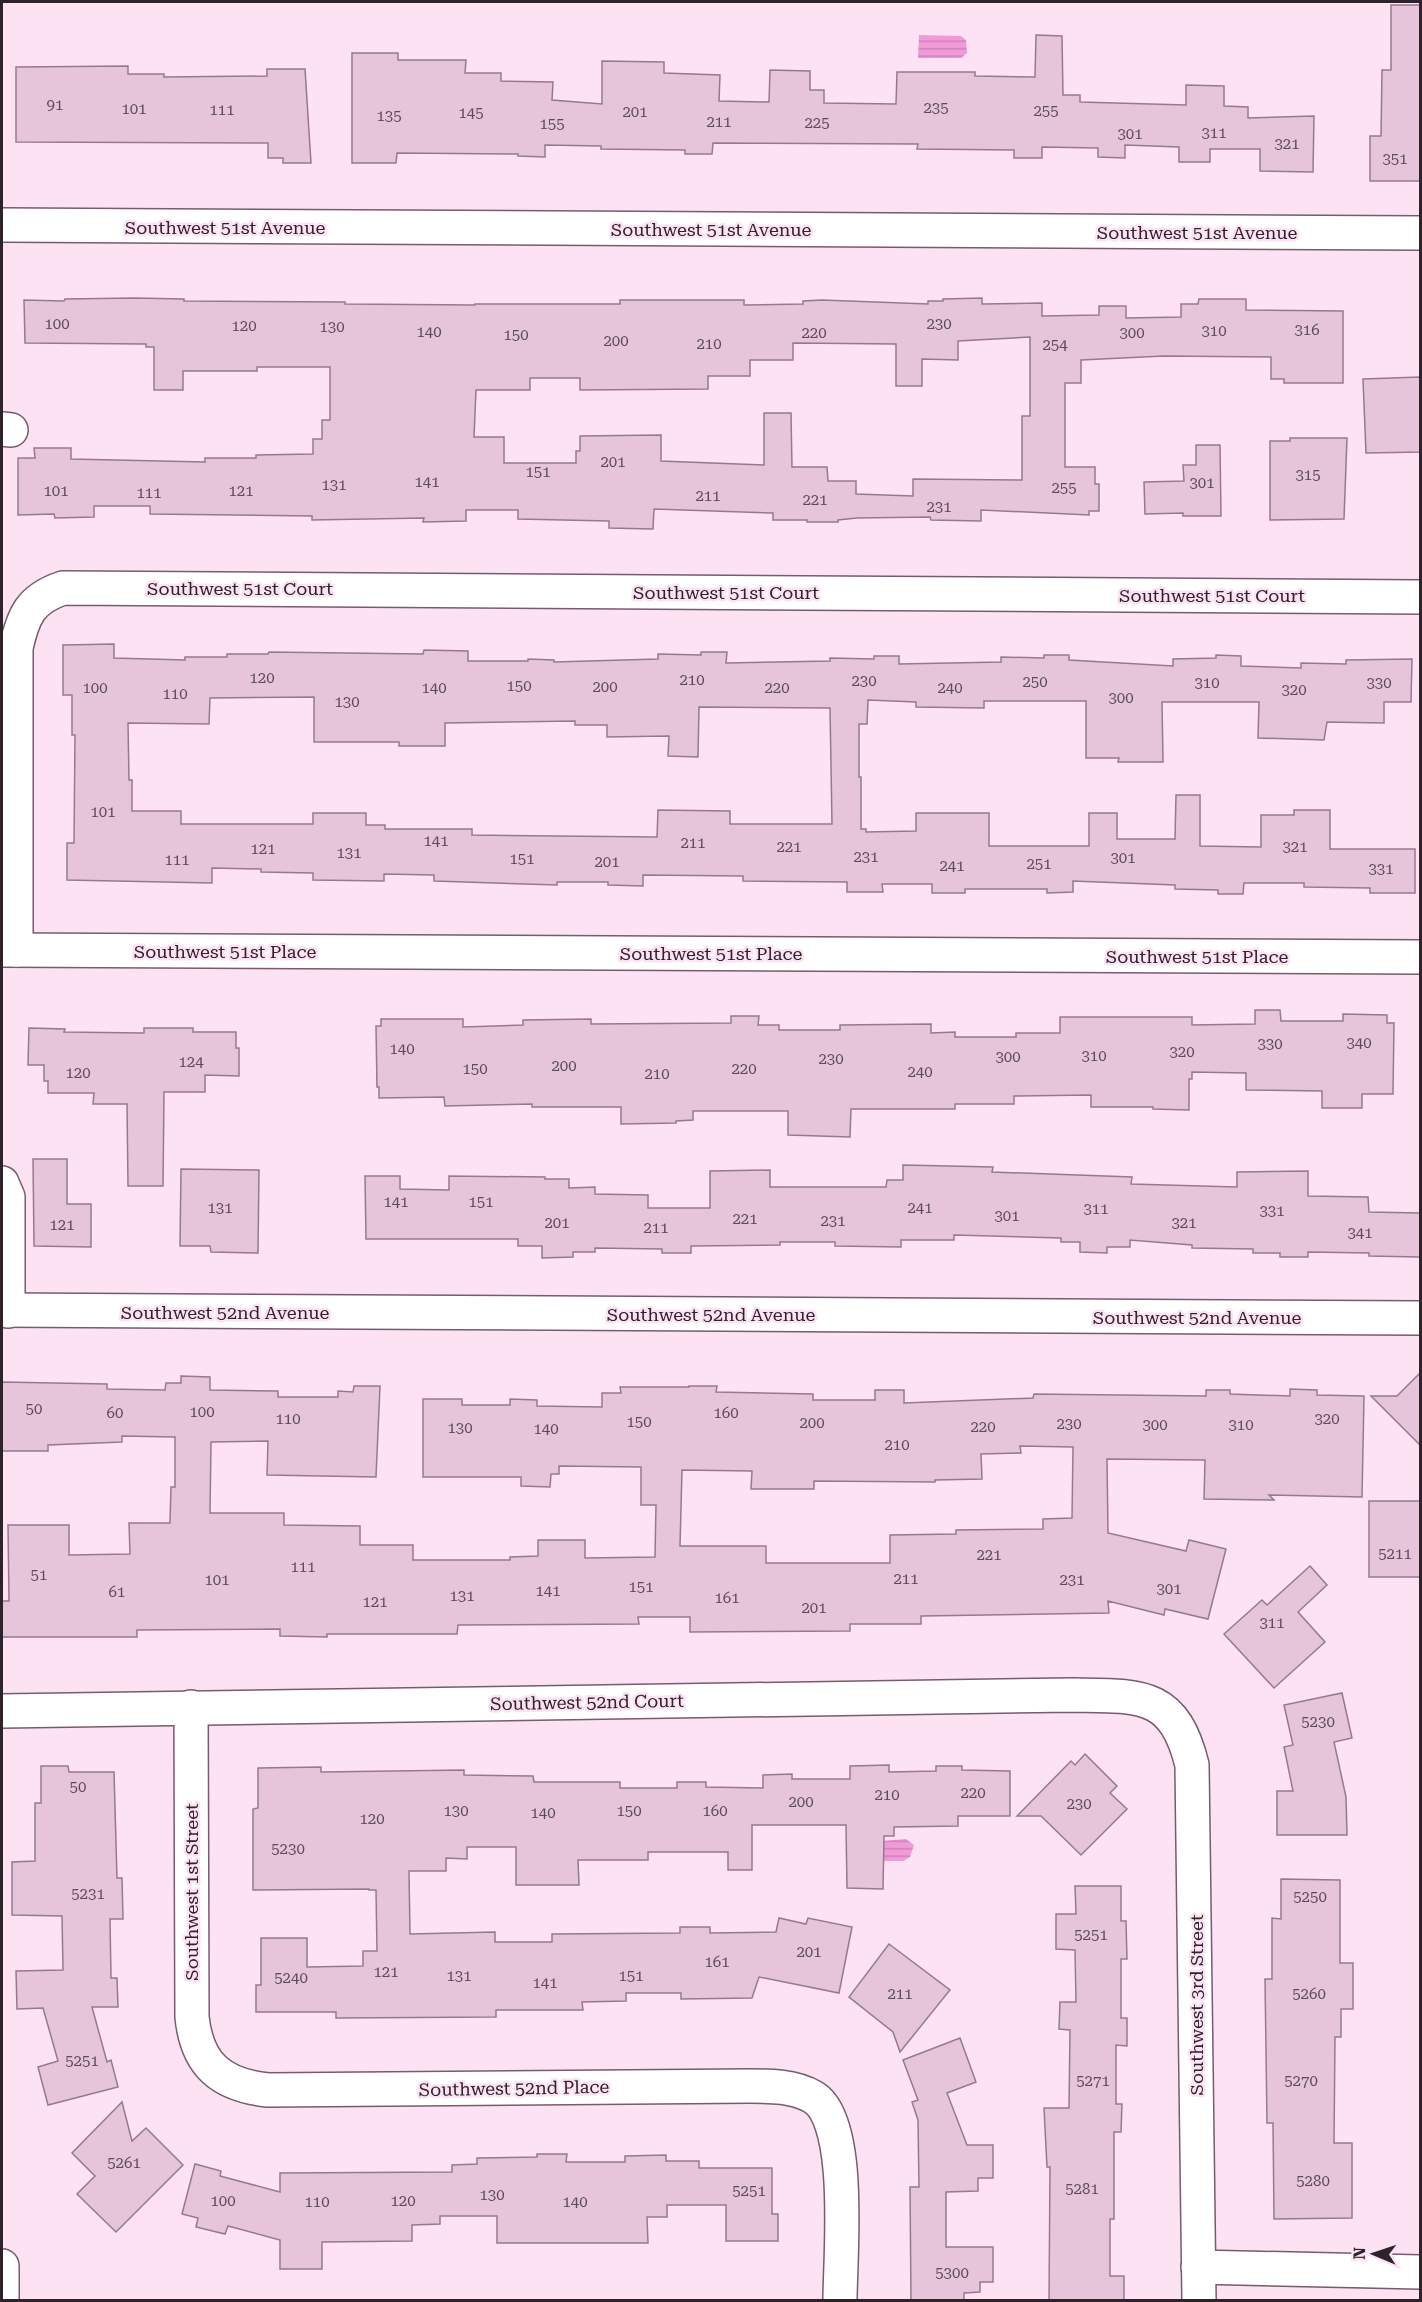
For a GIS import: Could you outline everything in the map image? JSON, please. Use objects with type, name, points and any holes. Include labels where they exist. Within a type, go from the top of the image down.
[{"type":"street","name":"Southwest 51st Avenue","points":[[2,225],[1420,233]]},
{"type":"street","name":"Southwest 51st Court","points":[[9,950],[16,648],[21,627],[35,603],[51,592],[77,587],[1420,597]]},
{"type":"street","name":"Southwest 51st Place","points":[[9,950],[1420,957]]},
{"type":"street","points":[[2,1183],[8,1197],[5,1311]]},
{"type":"street","name":"Southwest 52nd Avenue","points":[[5,1311],[1420,1318]]},
{"type":"street","name":"Southwest 52nd Court","points":[[2,1711],[1072,1695],[1142,1700],[1170,1714]]},
{"type":"street","name":"Southwest 1st Street","points":[[191,1707],[192,2017],[198,2045],[216,2071]]},
{"type":"street","name":"Southwest 3rd Street","points":[[1170,1714],[1187,1743],[1192,1765],[1194,1798],[1198,2301]]},
{"type":"street","name":"Southwest 52nd Place","points":[[216,2071],[237,2085],[268,2090],[750,2086],[784,2088],[814,2098],[826,2110],[839,2147],[841,2170],[840,2301]]},
{"type":"street","points":[[2,2266],[2,2301]]},
{"type":"street","points":[[1198,2267],[1420,2272]]},
{"type":"shaded area","points":[[919,35],[961,36],[966,40],[967,53],[961,58],[918,58]]},
{"type":"shaded area","points":[[906,1839],[914,1845],[910,1857],[903,1861],[874,1861],[869,1842]]},
{"type":"building","points":[[1391,5],[1420,5],[1420,181],[1370,181],[1370,136],[1381,136],[1382,70],[1391,70]]},
{"type":"building","points":[[1036,35],[1062,36],[1063,95],[1080,95],[1080,102],[1186,105],[1186,85],[1224,86],[1224,106],[1248,107],[1248,118],[1314,116],[1313,172],[1260,171],[1260,149],[1210,149],[1210,162],[1179,162],[1179,147],[1125,145],[1125,158],[1098,157],[1098,148],[1042,147],[1042,158],[1014,158],[1014,150],[917,149],[918,144],[713,143],[712,154],[685,154],[685,150],[601,149],[601,146],[545,145],[545,157],[518,156],[518,154],[397,153],[396,163],[352,163],[352,53],[398,53],[398,60],[466,60],[465,73],[501,73],[501,81],[553,82],[552,100],[602,104],[602,61],[664,62],[664,73],[720,75],[719,101],[769,102],[770,70],[810,71],[810,90],[824,90],[824,103],[896,104],[897,72],[975,72],[975,76],[1035,77]]},
{"type":"building","points":[[128,66],[128,74],[164,74],[164,77],[267,76],[267,69],[305,69],[311,163],[283,163],[283,158],[268,158],[268,143],[16,142],[16,67]]},
{"type":"building","points":[[135,298],[184,299],[184,301],[475,305],[620,304],[620,300],[744,300],[744,305],[803,304],[803,301],[822,300],[928,304],[928,301],[943,301],[943,299],[982,298],[982,304],[1042,303],[1042,316],[1099,315],[1099,306],[1126,306],[1126,318],[1181,317],[1181,304],[1198,304],[1199,299],[1246,299],[1246,310],[1343,311],[1343,383],[1284,383],[1284,379],[1271,379],[1271,357],[1164,356],[1081,360],[1081,383],[1065,383],[1065,467],[1095,467],[1095,484],[1099,484],[1099,511],[1089,511],[1089,515],[981,510],[981,521],[931,520],[930,517],[857,518],[838,520],[838,522],[807,522],[807,520],[773,520],[773,513],[654,509],[653,529],[609,528],[609,521],[518,519],[518,510],[466,510],[466,521],[423,522],[424,518],[312,520],[312,516],[150,514],[150,506],[94,506],[94,517],[55,518],[54,514],[18,515],[18,458],[35,458],[34,448],[71,448],[71,459],[205,462],[205,458],[256,458],[256,455],[313,454],[313,439],[322,439],[322,420],[330,420],[330,367],[257,367],[257,371],[183,371],[183,390],[154,390],[154,347],[146,347],[146,344],[25,343],[24,300],[64,301],[65,299]],"holes":[[[1030,337],[1030,416],[1022,416],[1022,480],[913,479],[913,496],[856,494],[856,481],[828,481],[827,467],[792,467],[791,413],[764,413],[764,465],[661,461],[661,435],[580,436],[580,451],[576,451],[576,463],[504,463],[504,437],[474,437],[476,390],[530,390],[530,378],[580,378],[580,390],[708,389],[708,376],[750,376],[750,360],[793,360],[793,343],[896,344],[896,386],[922,386],[922,359],[958,360],[958,341]]]},
{"type":"building","points":[[1420,377],[1420,452],[1366,453],[1363,379]]},
{"type":"building","points":[[1290,438],[1347,438],[1344,519],[1270,520],[1270,441],[1290,441]]},
{"type":"building","points":[[1196,445],[1220,445],[1221,516],[1183,516],[1183,513],[1145,514],[1144,482],[1184,481],[1183,465],[1196,465]]},
{"type":"building","points":[[114,644],[114,658],[185,660],[185,657],[227,657],[227,654],[268,654],[269,652],[423,654],[424,650],[468,651],[468,661],[528,661],[528,659],[554,660],[554,662],[658,659],[658,654],[701,655],[701,652],[727,652],[726,663],[830,661],[830,658],[874,659],[874,656],[899,656],[899,664],[1001,662],[1001,657],[1044,658],[1044,655],[1069,655],[1069,660],[1173,666],[1173,659],[1216,658],[1216,655],[1241,656],[1241,666],[1301,668],[1301,663],[1346,664],[1346,660],[1412,659],[1411,702],[1384,702],[1384,723],[1327,722],[1324,740],[1258,738],[1259,702],[1162,702],[1163,762],[1118,762],[1119,758],[1086,758],[1086,701],[984,701],[984,708],[916,707],[916,702],[868,700],[867,724],[859,724],[859,777],[861,777],[861,829],[866,829],[866,832],[916,831],[916,813],[989,813],[989,846],[1089,846],[1089,813],[1117,813],[1117,839],[1175,839],[1176,795],[1200,795],[1200,846],[1261,847],[1261,815],[1294,815],[1294,810],[1330,810],[1330,849],[1415,849],[1415,893],[1370,893],[1370,888],[1304,887],[1304,883],[1244,883],[1243,894],[1218,894],[1218,890],[1175,889],[1175,885],[1073,881],[1073,892],[1047,893],[1047,889],[965,889],[965,893],[932,893],[932,884],[882,884],[883,892],[847,892],[847,882],[743,881],[743,876],[643,875],[643,886],[608,885],[608,882],[557,882],[557,885],[434,881],[434,875],[384,874],[384,881],[313,880],[313,873],[212,868],[212,883],[67,880],[67,843],[74,843],[75,735],[72,735],[72,695],[63,695],[63,645]],"holes":[[[314,697],[314,742],[399,742],[399,746],[445,746],[445,723],[575,721],[575,725],[607,725],[607,737],[669,736],[668,756],[698,757],[699,707],[830,708],[832,824],[730,824],[730,811],[658,810],[657,837],[472,835],[472,829],[385,829],[385,825],[366,825],[366,813],[313,813],[313,824],[181,824],[181,811],[132,811],[128,723],[209,724],[210,698]]]},
{"type":"building","points":[[1255,1010],[1280,1010],[1281,1021],[1343,1021],[1343,1014],[1387,1015],[1387,1023],[1394,1023],[1393,1094],[1362,1094],[1362,1108],[1322,1108],[1322,1091],[1246,1090],[1246,1073],[1192,1072],[1192,1079],[1189,1079],[1189,1110],[1153,1109],[1153,1107],[1091,1107],[1091,1095],[1014,1096],[1014,1104],[955,1104],[955,1109],[851,1109],[850,1137],[788,1135],[788,1111],[693,1111],[693,1120],[676,1121],[676,1123],[621,1124],[621,1107],[532,1107],[532,1104],[445,1106],[444,1097],[379,1098],[379,1087],[377,1087],[376,1026],[381,1026],[381,1019],[463,1019],[463,1027],[523,1025],[523,1020],[591,1019],[591,1024],[731,1023],[731,1016],[759,1016],[758,1025],[779,1025],[779,1030],[840,1030],[840,1025],[931,1024],[931,1033],[955,1032],[955,1037],[1016,1037],[1016,1033],[1060,1033],[1060,1017],[1192,1017],[1192,1025],[1255,1024]]},
{"type":"building","points":[[29,1028],[65,1029],[64,1032],[144,1033],[144,1028],[193,1028],[193,1032],[236,1032],[236,1048],[239,1048],[239,1076],[205,1075],[205,1092],[164,1092],[163,1186],[128,1186],[127,1104],[93,1104],[94,1093],[48,1093],[48,1081],[44,1081],[44,1065],[28,1065]]},
{"type":"building","points":[[33,1159],[67,1159],[67,1204],[91,1204],[91,1247],[34,1246]]},
{"type":"building","points":[[903,1165],[993,1167],[992,1172],[1132,1177],[1131,1184],[1237,1187],[1237,1172],[1308,1171],[1308,1196],[1368,1197],[1369,1212],[1420,1213],[1420,1257],[1308,1252],[1308,1257],[1280,1257],[1280,1253],[1253,1253],[1253,1249],[1192,1248],[1192,1245],[1130,1240],[1130,1247],[1107,1247],[1107,1253],[1080,1252],[1080,1242],[1061,1242],[1061,1238],[954,1235],[954,1240],[901,1240],[901,1247],[835,1246],[835,1242],[780,1242],[780,1245],[691,1246],[691,1253],[662,1253],[662,1249],[595,1248],[595,1252],[573,1252],[573,1257],[542,1258],[542,1246],[518,1246],[518,1239],[366,1239],[365,1176],[400,1176],[400,1189],[449,1190],[449,1176],[569,1179],[569,1188],[595,1187],[595,1194],[648,1195],[648,1208],[710,1208],[710,1171],[770,1170],[770,1187],[886,1187],[887,1180],[903,1180]]},
{"type":"building","points":[[181,1169],[259,1170],[258,1253],[211,1252],[210,1246],[180,1246]]},
{"type":"building","points":[[1420,1373],[1420,1445],[1371,1396],[1397,1396]]},
{"type":"building","points":[[181,1376],[210,1377],[210,1390],[278,1391],[278,1397],[338,1397],[338,1391],[353,1392],[354,1386],[380,1386],[376,1477],[267,1475],[268,1441],[211,1442],[210,1513],[284,1513],[284,1525],[360,1526],[360,1545],[413,1545],[413,1560],[510,1560],[510,1557],[538,1556],[538,1540],[585,1540],[585,1558],[655,1557],[656,1505],[641,1505],[641,1467],[559,1466],[559,1474],[551,1474],[550,1487],[521,1486],[521,1477],[423,1477],[423,1399],[462,1399],[462,1405],[510,1405],[510,1399],[537,1400],[537,1406],[602,1407],[602,1393],[621,1393],[620,1387],[689,1386],[717,1386],[716,1392],[813,1394],[813,1400],[875,1400],[875,1390],[904,1390],[904,1403],[1033,1398],[1034,1394],[1206,1396],[1206,1390],[1230,1390],[1230,1394],[1290,1396],[1290,1389],[1317,1390],[1317,1395],[1364,1396],[1362,1497],[1269,1495],[1274,1500],[1204,1499],[1205,1460],[1107,1459],[1108,1533],[1186,1551],[1189,1540],[1226,1549],[1208,1619],[1165,1609],[1164,1615],[1108,1601],[1109,1613],[921,1616],[921,1624],[850,1624],[850,1631],[690,1632],[690,1617],[638,1617],[639,1624],[458,1625],[457,1634],[280,1636],[280,1629],[137,1630],[137,1637],[2,1637],[2,1601],[9,1601],[8,1525],[69,1525],[69,1555],[130,1554],[129,1523],[170,1523],[171,1487],[175,1487],[175,1437],[122,1436],[122,1442],[48,1445],[48,1451],[2,1451],[2,1382],[107,1384],[107,1389],[165,1390],[166,1383],[181,1383]],"holes":[[[1020,1446],[1073,1447],[1072,1518],[1043,1519],[1043,1529],[956,1530],[956,1534],[890,1535],[890,1563],[766,1563],[766,1546],[680,1546],[682,1470],[752,1471],[751,1489],[814,1489],[814,1481],[935,1482],[935,1480],[982,1479],[981,1454],[1021,1453]]]},
{"type":"building","points":[[1369,1501],[1420,1501],[1420,1577],[1369,1577]]},
{"type":"building","points":[[1310,1566],[1327,1585],[1298,1612],[1325,1642],[1274,1688],[1224,1634],[1262,1600],[1267,1605]]},
{"type":"building","points":[[1342,1693],[1352,1738],[1334,1742],[1346,1797],[1347,1835],[1277,1835],[1277,1791],[1293,1791],[1284,1747],[1293,1745],[1284,1705]]},
{"type":"building","points":[[1085,1754],[1117,1786],[1110,1793],[1127,1809],[1081,1855],[1041,1816],[1017,1816],[1071,1761],[1075,1765]]},
{"type":"building","points":[[889,1765],[889,1772],[936,1771],[936,1766],[962,1766],[962,1770],[1010,1771],[1010,1816],[958,1816],[958,1826],[894,1827],[894,1836],[884,1836],[883,1889],[847,1888],[846,1825],[752,1825],[752,1870],[728,1870],[728,1852],[648,1852],[648,1860],[578,1860],[579,1885],[516,1885],[516,1847],[467,1847],[467,1859],[446,1858],[446,1871],[409,1871],[410,1934],[495,1932],[495,1942],[552,1942],[552,1934],[680,1933],[680,1927],[710,1927],[710,1933],[776,1932],[779,1918],[806,1924],[808,1918],[852,1927],[839,1993],[759,1977],[752,1998],[681,1999],[681,1993],[626,1993],[626,2001],[582,2002],[583,2010],[496,2010],[496,2017],[336,2018],[336,2012],[256,2012],[256,1985],[261,1985],[261,1938],[307,1938],[307,1967],[363,1966],[363,1951],[377,1951],[376,1890],[253,1890],[253,1809],[258,1808],[258,1768],[321,1767],[321,1772],[464,1770],[464,1775],[533,1776],[534,1782],[620,1782],[620,1788],[677,1788],[677,1782],[706,1782],[706,1787],[763,1788],[763,1775],[792,1774],[792,1779],[850,1779],[850,1766]]},
{"type":"building","points":[[41,1766],[68,1766],[69,1772],[114,1772],[117,1878],[122,1878],[123,1919],[110,1919],[111,1978],[117,1978],[118,2007],[92,2007],[107,2062],[111,2060],[118,2087],[48,2105],[38,2067],[58,2061],[43,2008],[17,2009],[16,1971],[63,1970],[62,1916],[12,1915],[12,1862],[35,1861],[35,1803],[41,1803]]},
{"type":"building","points":[[1281,1879],[1340,1880],[1340,1963],[1353,1963],[1353,2009],[1341,2009],[1341,2037],[1335,2037],[1334,2143],[1352,2143],[1352,2218],[1274,2219],[1273,2123],[1267,2123],[1265,1979],[1272,1979],[1272,1918],[1281,1919]]},
{"type":"building","points":[[1075,1886],[1121,1886],[1121,1921],[1126,1921],[1127,1959],[1121,1959],[1121,2018],[1127,2018],[1127,2046],[1116,2045],[1116,2104],[1122,2104],[1121,2132],[1114,2132],[1114,2219],[1110,2219],[1110,2276],[1124,2276],[1124,2301],[1049,2301],[1050,2167],[1047,2167],[1044,2108],[1069,2108],[1070,2030],[1059,2029],[1060,2002],[1076,2002],[1075,1950],[1056,1949],[1056,1914],[1076,1914]]},
{"type":"building","points":[[889,1944],[950,1990],[900,2052],[893,2032],[849,1997]]},
{"type":"building","points":[[960,2038],[976,2082],[947,2093],[967,2145],[993,2145],[993,2178],[978,2178],[978,2191],[946,2192],[946,2247],[993,2247],[993,2282],[980,2282],[980,2292],[964,2293],[964,2301],[911,2301],[910,2187],[919,2187],[918,2120],[912,2102],[918,2100],[903,2060]]},
{"type":"building","points":[[122,2102],[132,2141],[146,2128],[183,2165],[116,2232],[77,2194],[95,2176],[72,2153]]},
{"type":"building","points":[[537,2154],[567,2154],[566,2162],[625,2162],[625,2156],[666,2155],[666,2161],[699,2161],[699,2168],[772,2168],[772,2214],[778,2214],[778,2241],[726,2241],[726,2205],[667,2205],[667,2217],[647,2217],[648,2243],[497,2243],[497,2216],[440,2216],[440,2224],[412,2225],[412,2241],[322,2242],[322,2269],[280,2269],[280,2240],[228,2226],[225,2234],[196,2227],[198,2218],[182,2214],[195,2164],[221,2171],[220,2176],[280,2192],[280,2173],[452,2172],[452,2165],[477,2164],[477,2158],[537,2157]]}]
